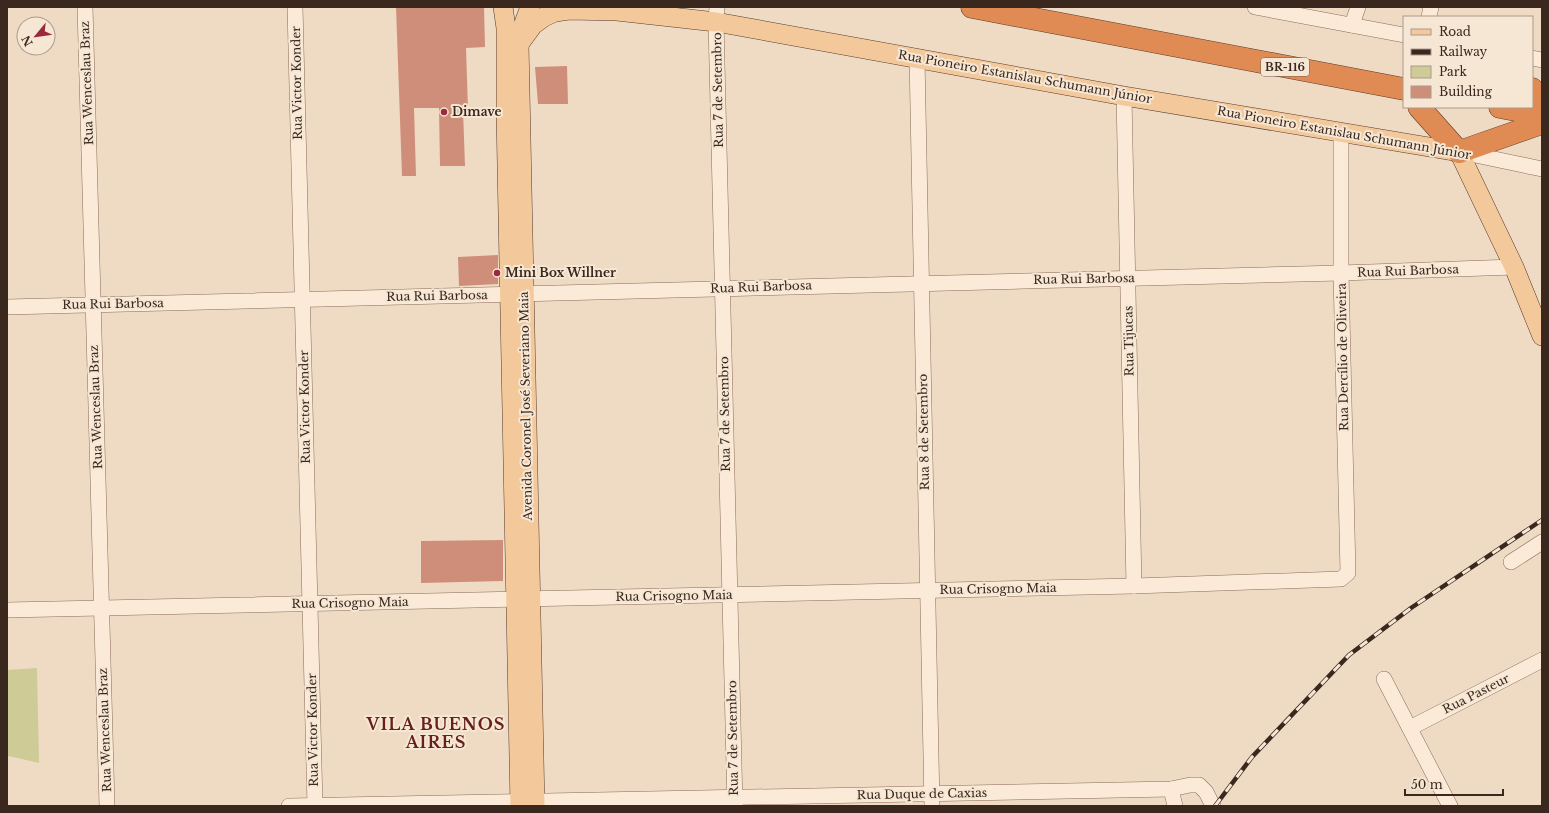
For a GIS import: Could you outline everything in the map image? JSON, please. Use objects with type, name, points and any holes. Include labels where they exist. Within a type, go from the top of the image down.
[{"type":"highway","name":"BR-116","points":[[972,7],[1401,88]]},
{"type":"highway","points":[[1533,90],[1542,100]]},
{"type":"highway","points":[[1420,108],[1459,152],[1542,123]]},
{"type":"highway","points":[[1505,108],[1542,115]]},
{"type":"main road","name":"Avenida Coronel José Severiano Maia","points":[[503,7],[506,28],[506,115],[517,294]]},
{"type":"main road","name":"Avenida Coronel José Severiano Maia","points":[[528,804],[517,294],[519,37],[530,7]]},
{"type":"main road","name":"Rua Pioneiro Estanislau Schumann Júnior","points":[[519,44],[533,25],[544,16],[555,12],[568,10],[716,14],[916,58],[1124,96],[1459,152]]},
{"type":"main road","points":[[1459,152],[1514,268],[1542,336]]},
{"type":"street","name":"Rua Wenceslau Braz","points":[[85,7],[107,806]]},
{"type":"street","name":"Rua Victor Konder","points":[[296,7],[315,806]]},
{"type":"street","points":[[1255,7],[1403,34]]},
{"type":"street","points":[[1352,25],[1358,7]]},
{"type":"street","name":"Rua 7 de Setembro","points":[[716,14],[734,802]]},
{"type":"street","name":"Rua 8 de Setembro","points":[[916,58],[931,800]]},
{"type":"street","name":"Rua Tijucas","points":[[1124,96],[1134,586]]},
{"type":"street","name":"Rua Dercílio de Oliveira","points":[[1340,132],[1341,273],[1348,573],[1341,579]]},
{"type":"street","name":"Rua Pioneiro Estanislau Schumann Júnior","points":[[1459,152],[1542,169]]},
{"type":"street","name":"Rua Rui Barbosa","points":[[7,307],[1514,268]]},
{"type":"street","points":[[1511,562],[1542,542]]},
{"type":"street","name":"Rua Crisogno Maia","points":[[7,610],[1134,586],[1341,579]]},
{"type":"street","name":"Rua Pasteur","points":[[1410,728],[1542,660]]},
{"type":"street","points":[[1384,679],[1450,806]]},
{"type":"street","name":"Rua Duque de Caxias","points":[[288,806],[931,800],[1171,789],[1190,785],[1199,785],[1206,792],[1213,806]]},
{"type":"street","points":[[1171,789],[1175,806]]},
{"type":"green space","points":[[37,668],[39,763],[9,756],[7,757],[7,670]]},
{"type":"building","points":[[396,7],[484,7],[485,47],[466,48],[468,110],[463,110],[465,166],[440,166],[439,108],[414,108],[416,176],[402,176]]},
{"type":"building","points":[[567,66],[568,104],[538,104],[535,67]]},
{"type":"building","points":[[498,255],[498,284],[459,286],[458,257]]},
{"type":"building","points":[[503,540],[503,581],[421,583],[421,541]]},
{"type":"railway","points":[[1215,806],[1252,757],[1349,655],[1411,608],[1542,520]]},
{"type":"place","name":"Dimave","points":[[444,112]]},
{"type":"place","name":"Mini Box Willner","points":[[497,273]]},
{"type":"district","name":"VILA BUENOS AIRES","points":[[436,733]]}]
